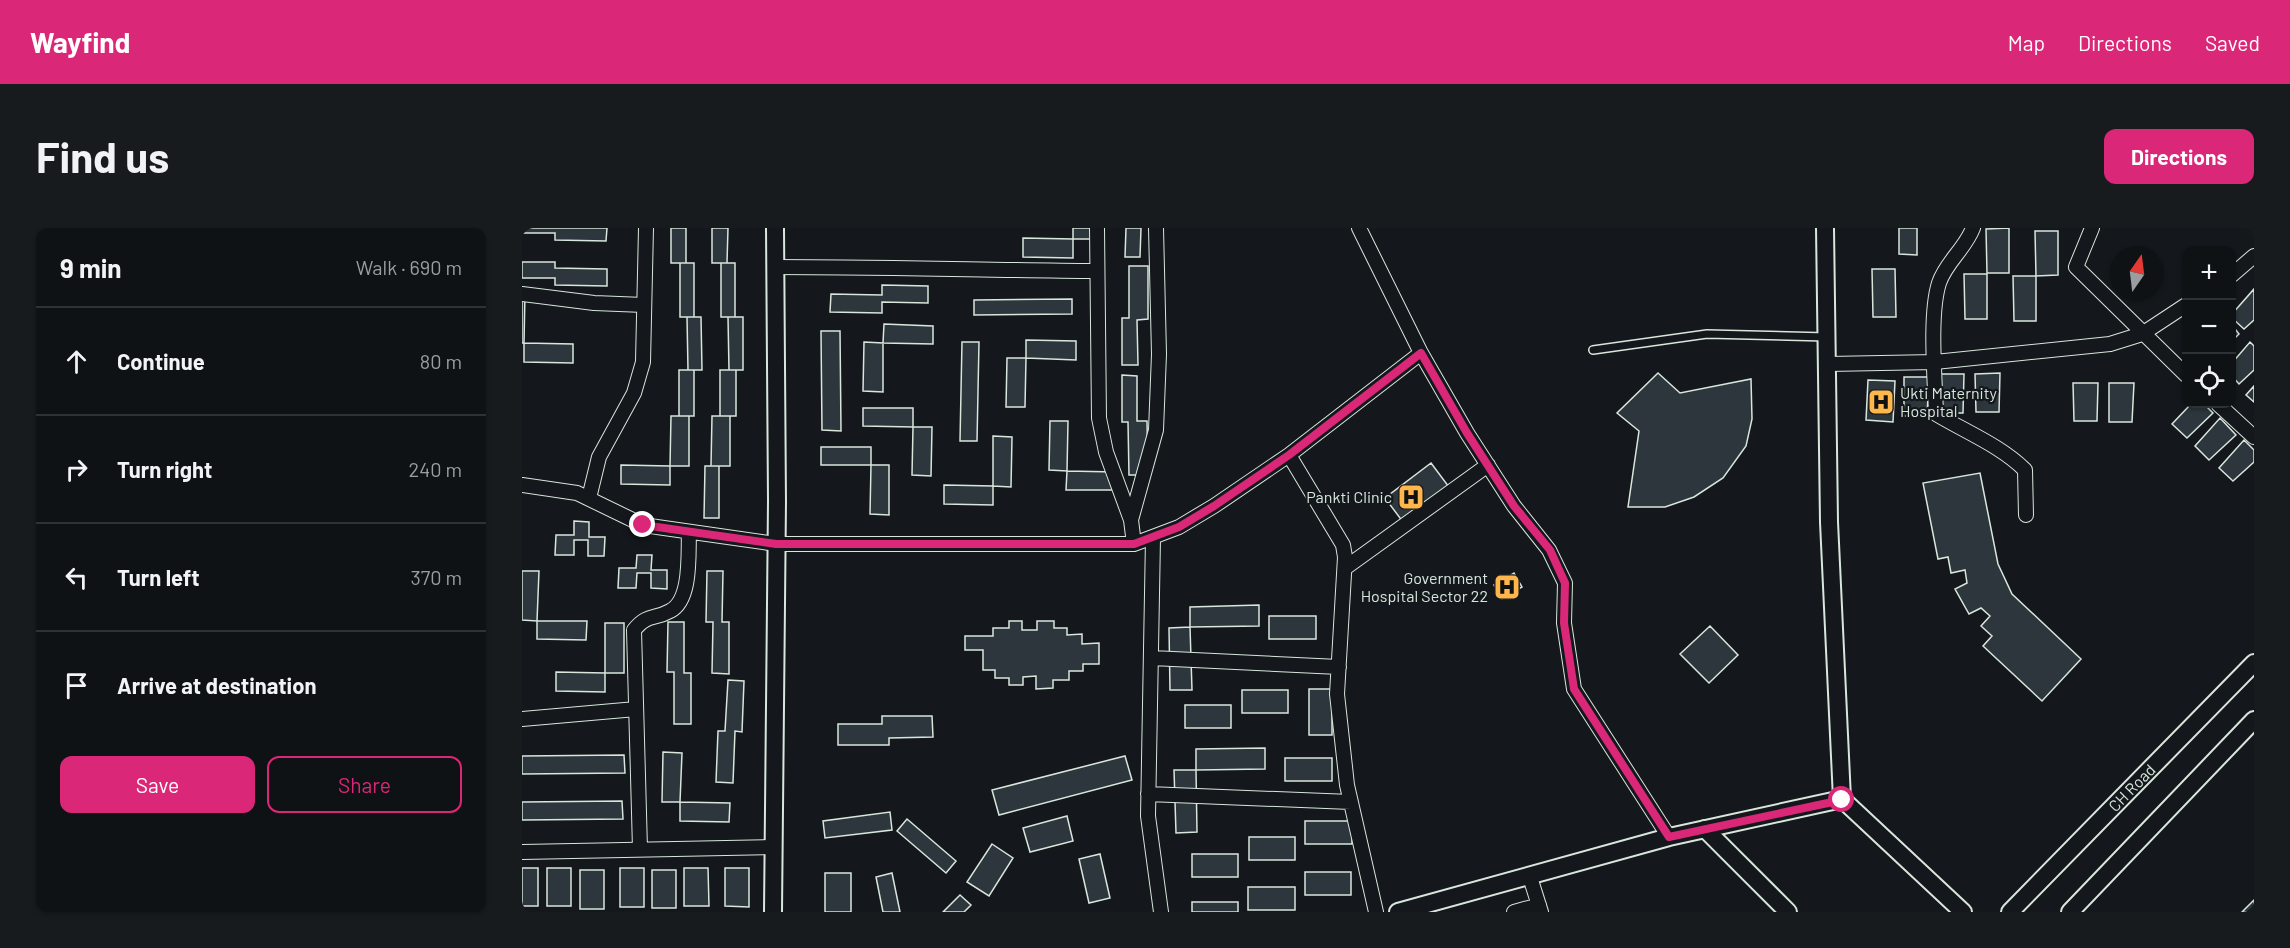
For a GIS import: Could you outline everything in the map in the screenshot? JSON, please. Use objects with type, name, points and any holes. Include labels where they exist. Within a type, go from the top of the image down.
[{"type":"street","points":[[590,498],[599,457],[634,393],[643,362],[646,228]]},
{"type":"street","points":[[773,912],[776,544],[775,228]]},
{"type":"street","points":[[1097,228],[1099,418],[1106,452],[1131,520],[1134,544]]},
{"type":"street","points":[[1131,520],[1156,430],[1159,354],[1156,228]]},
{"type":"street","points":[[1359,228],[1421,353],[1514,506],[1550,550],[1565,583],[1564,623],[1574,689],[1669,837]]},
{"type":"street","points":[[1825,228],[1829,522],[1842,800],[1963,912]]},
{"type":"street","points":[[1973,228],[1970,236],[1946,267],[1938,285],[1935,314],[1936,414],[1985,443],[2010,454],[2025,470],[2026,515]]},
{"type":"street","points":[[2092,228],[2076,267],[2142,334],[2182,370]]},
{"type":"street","points":[[2236,272],[2252,262]]},
{"type":"street","points":[[775,267],[1096,271]]},
{"type":"street","points":[[522,294],[594,303],[644,305]]},
{"type":"street","points":[[1828,364],[1935,362],[2110,344],[2142,334],[2182,308]]},
{"type":"street","points":[[522,485],[577,493],[643,525],[776,544],[1134,544],[1179,527],[1289,455],[1421,353]]},
{"type":"street","points":[[2222,408],[2254,437]]},
{"type":"street","points":[[1289,455],[1343,545],[1345,568],[1337,694],[1347,785],[1376,912]]},
{"type":"street","points":[[1345,568],[1488,465]]},
{"type":"street","points":[[640,849],[634,630],[642,620],[671,611],[679,605],[685,594],[689,532]]},
{"type":"street","points":[[1153,538],[1148,816],[1161,912]]},
{"type":"street","points":[[1152,658],[1339,667]]},
{"type":"street","name":"CH Road","points":[[2010,912],[2254,663]]},
{"type":"street","points":[[522,719],[636,709]]},
{"type":"street","points":[[2070,912],[2254,720]]},
{"type":"street","points":[[1148,794],[1351,802]]},
{"type":"street","points":[[1398,912],[1669,837],[1842,800]]},
{"type":"street","points":[[1705,829],[1788,912]]},
{"type":"street","points":[[522,852],[773,847]]},
{"type":"street","points":[[1514,912],[1540,909],[1530,877]]},
{"type":"lane","points":[[1593,350],[1707,334],[1827,337]]},
{"type":"building","points":[[522,228],[607,228],[606,241],[555,240],[555,233],[522,233]]},
{"type":"building","points":[[671,228],[686,228],[686,263],[671,263]]},
{"type":"building","points":[[712,228],[728,228],[727,263],[712,263]]},
{"type":"building","points":[[1073,228],[1091,228],[1091,239],[1073,239]]},
{"type":"building","points":[[1126,228],[1141,228],[1140,257],[1125,257]]},
{"type":"building","points":[[1899,228],[1917,228],[1917,255],[1899,254]]},
{"type":"building","points":[[2009,228],[2009,273],[1987,273],[1986,229]]},
{"type":"building","points":[[2035,231],[2058,231],[2058,275],[2036,276]]},
{"type":"building","points":[[1023,238],[1073,239],[1073,258],[1023,257]]},
{"type":"building","points":[[522,262],[555,262],[555,268],[607,269],[607,286],[555,285],[555,278],[522,278]]},
{"type":"building","points":[[680,263],[694,263],[694,317],[680,317]]},
{"type":"building","points":[[721,263],[735,263],[735,317],[721,317]]},
{"type":"building","points":[[1129,266],[1148,266],[1148,319],[1137,320],[1138,365],[1122,365],[1122,318],[1129,318]]},
{"type":"building","points":[[1872,269],[1895,269],[1896,317],[1873,317]]},
{"type":"building","points":[[1964,274],[1987,274],[1987,319],[1965,319]]},
{"type":"building","points":[[2013,276],[2036,276],[2036,321],[2014,321]]},
{"type":"building","points":[[882,285],[928,286],[928,303],[882,302],[882,313],[830,312],[831,294],[882,295]]},
{"type":"building","points":[[2254,289],[2254,320],[2244,329],[2236,322],[2236,309]]},
{"type":"building","points":[[522,293],[525,293],[524,343],[522,343]]},
{"type":"building","points":[[1072,299],[1072,314],[974,315],[974,300]]},
{"type":"building","points":[[687,317],[701,317],[702,370],[688,370]]},
{"type":"building","points":[[728,317],[743,317],[743,370],[729,370]]},
{"type":"building","points":[[884,324],[933,326],[933,344],[883,343]]},
{"type":"building","points":[[821,331],[840,331],[841,431],[822,430]]},
{"type":"building","points":[[1026,340],[1076,341],[1076,360],[1026,358]]},
{"type":"building","points":[[864,342],[883,343],[883,392],[863,391]]},
{"type":"building","points":[[962,342],[979,342],[977,441],[960,441]]},
{"type":"building","points":[[2250,342],[2254,346],[2254,370],[2239,384],[2236,381],[2236,358]]},
{"type":"building","points":[[524,343],[573,344],[573,363],[524,362]]},
{"type":"building","points":[[1007,358],[1026,358],[1025,407],[1006,407]]},
{"type":"building","points":[[679,370],[694,370],[694,416],[679,416]]},
{"type":"building","points":[[720,370],[736,370],[736,416],[720,416]]},
{"type":"building","points":[[1658,373],[1680,393],[1751,379],[1752,419],[1746,446],[1723,478],[1694,497],[1665,507],[1628,507],[1639,431],[1617,413]]},
{"type":"building","points":[[2000,373],[1999,412],[1976,412],[1975,374]]},
{"type":"building","points":[[1939,374],[1964,374],[1963,413],[1940,413]]},
{"type":"building","points":[[1122,375],[1137,376],[1137,421],[1147,421],[1148,475],[1129,475],[1128,422],[1122,422]]},
{"type":"building","points":[[1904,377],[1929,377],[1927,416],[1904,416]]},
{"type":"building","points":[[1868,380],[1895,381],[1893,422],[1866,420]]},
{"type":"building","points":[[2073,383],[2098,383],[2097,421],[2074,421]]},
{"type":"building","points":[[2109,383],[2134,383],[2132,422],[2109,422]]},
{"type":"building","points":[[2254,386],[2254,402],[2246,395]]},
{"type":"building","points":[[863,408],[913,408],[913,427],[863,426]]},
{"type":"building","points":[[2187,408],[2208,408],[2213,413],[2187,438],[2172,424]]},
{"type":"building","points":[[671,416],[689,416],[689,466],[670,466]]},
{"type":"building","points":[[712,416],[730,416],[730,466],[711,466]]},
{"type":"building","points":[[2220,418],[2236,435],[2209,460],[2195,446]]},
{"type":"building","points":[[1050,421],[1068,421],[1067,471],[1049,470]]},
{"type":"building","points":[[913,427],[932,427],[931,476],[912,475]]},
{"type":"building","points":[[993,436],[1012,437],[1011,487],[993,486]]},
{"type":"building","points":[[2244,440],[2254,450],[2254,462],[2233,481],[2219,468]]},
{"type":"building","points":[[821,447],[871,447],[871,465],[821,465]]},
{"type":"building","points":[[1431,463],[1449,487],[1403,522],[1385,498]]},
{"type":"building","points":[[621,465],[670,466],[670,485],[621,484]]},
{"type":"building","points":[[871,465],[889,465],[889,515],[870,514]]},
{"type":"building","points":[[705,466],[719,466],[719,518],[704,518]]},
{"type":"building","points":[[1067,471],[1116,472],[1116,490],[1066,490]]},
{"type":"building","points":[[1980,473],[1998,564],[2012,594],[2081,659],[2042,701],[1983,646],[1992,636],[1981,626],[1990,616],[1981,608],[1969,614],[1955,589],[1967,583],[1965,570],[1951,573],[1948,557],[1938,559],[1923,483]]},
{"type":"building","points":[[944,485],[993,486],[993,505],[944,504]]},
{"type":"building","points":[[574,521],[589,522],[589,537],[605,537],[604,556],[588,556],[588,540],[574,540],[574,555],[555,555],[556,535],[574,535]]},
{"type":"building","points":[[637,555],[652,555],[651,570],[667,570],[667,589],[651,588],[651,573],[637,573],[636,588],[618,588],[619,568],[636,568]]},
{"type":"building","points":[[522,571],[539,571],[537,621],[522,620]]},
{"type":"building","points":[[707,571],[723,571],[722,622],[729,622],[729,674],[712,673],[713,622],[706,622]]},
{"type":"building","points":[[1514,573],[1522,587],[1502,599],[1494,585]]},
{"type":"building","points":[[1259,605],[1259,626],[1190,627],[1190,607]]},
{"type":"building","points":[[1269,616],[1316,616],[1316,639],[1269,639]]},
{"type":"building","points":[[537,621],[587,621],[586,640],[537,639]]},
{"type":"building","points":[[1009,621],[1022,621],[1022,630],[1037,630],[1037,621],[1054,621],[1054,628],[1067,628],[1067,635],[1082,634],[1082,644],[1099,643],[1099,664],[1083,664],[1083,671],[1069,671],[1069,680],[1053,680],[1053,688],[1036,689],[1036,676],[1023,677],[1023,685],[1009,685],[1009,678],[995,678],[995,670],[983,670],[983,650],[965,650],[965,636],[993,636],[993,628],[1009,628]]},
{"type":"building","points":[[668,622],[684,622],[684,673],[691,673],[691,724],[674,724],[674,672],[667,672]]},
{"type":"building","points":[[605,623],[624,623],[624,673],[605,673]]},
{"type":"building","points":[[1710,626],[1738,655],[1709,683],[1680,654]]},
{"type":"building","points":[[1190,627],[1192,690],[1170,690],[1169,628]]},
{"type":"building","points":[[556,672],[605,673],[605,692],[556,691]]},
{"type":"building","points":[[728,680],[744,681],[742,732],[735,731],[733,783],[716,782],[718,731],[725,731]]},
{"type":"building","points":[[1309,689],[1332,689],[1332,735],[1309,735]]},
{"type":"building","points":[[1242,690],[1288,690],[1288,713],[1242,713]]},
{"type":"building","points":[[1185,705],[1231,705],[1231,728],[1185,728]]},
{"type":"building","points":[[882,716],[932,716],[933,737],[889,738],[889,745],[838,745],[838,724],[882,724]]},
{"type":"building","points":[[1265,748],[1265,769],[1196,770],[1196,749]]},
{"type":"building","points":[[663,752],[682,753],[680,802],[662,802]]},
{"type":"building","points":[[624,755],[625,773],[522,774],[522,756]]},
{"type":"building","points":[[1125,756],[1132,780],[999,815],[992,790]]},
{"type":"building","points":[[1285,758],[1332,758],[1332,781],[1285,781]]},
{"type":"building","points":[[1174,770],[1196,770],[1197,832],[1176,833]]},
{"type":"building","points":[[622,801],[623,819],[522,820],[522,802]]},
{"type":"building","points":[[680,802],[730,803],[729,822],[680,821]]},
{"type":"building","points":[[890,812],[892,830],[825,838],[823,821]]},
{"type":"building","points":[[1067,816],[1073,841],[1030,852],[1023,828]]},
{"type":"building","points":[[907,819],[956,861],[946,873],[897,831]]},
{"type":"building","points":[[1305,821],[1352,821],[1352,844],[1305,844]]},
{"type":"building","points":[[1249,837],[1295,837],[1295,860],[1249,860]]},
{"type":"building","points":[[992,844],[1013,858],[989,896],[967,882]]},
{"type":"building","points":[[1100,854],[1110,898],[1089,903],[1079,859]]},
{"type":"building","points":[[1192,854],[1238,854],[1238,877],[1192,877]]},
{"type":"building","points":[[522,868],[538,868],[538,906],[522,906]]},
{"type":"building","points":[[547,868],[571,868],[571,906],[547,906]]},
{"type":"building","points":[[620,868],[644,868],[644,907],[620,907]]},
{"type":"building","points":[[684,868],[708,868],[709,906],[684,906]]},
{"type":"building","points":[[725,868],[749,868],[749,907],[725,906]]},
{"type":"building","points":[[580,870],[604,870],[604,909],[580,909]]},
{"type":"building","points":[[652,870],[676,870],[676,908],[652,908]]},
{"type":"building","points":[[1305,872],[1351,872],[1351,895],[1305,895]]},
{"type":"building","points":[[825,873],[851,873],[851,912],[825,912]]},
{"type":"building","points":[[892,873],[900,912],[883,912],[876,877]]},
{"type":"building","points":[[1248,887],[1295,887],[1295,910],[1248,910]]},
{"type":"building","points":[[960,895],[971,905],[964,912],[943,912]]},
{"type":"building","points":[[2254,900],[2254,912],[2242,912]]},
{"type":"building","points":[[1192,902],[1238,902],[1238,912],[1192,912]]},
{"type":"place","name":"Ukti Maternity Hospital","points":[[1881,402]]},
{"type":"place","name":"Pankti Clinic","points":[[1411,497]]},
{"type":"place","name":"Government Hospital Sector 22","points":[[1507,587]]},
{"type":"route","points":[[643,525],[776,544],[1134,544],[1179,527],[1214,506],[1289,455],[1421,353],[1467,433],[1514,506],[1550,550],[1565,583],[1564,623],[1574,689],[1669,837],[1842,800]]}]
